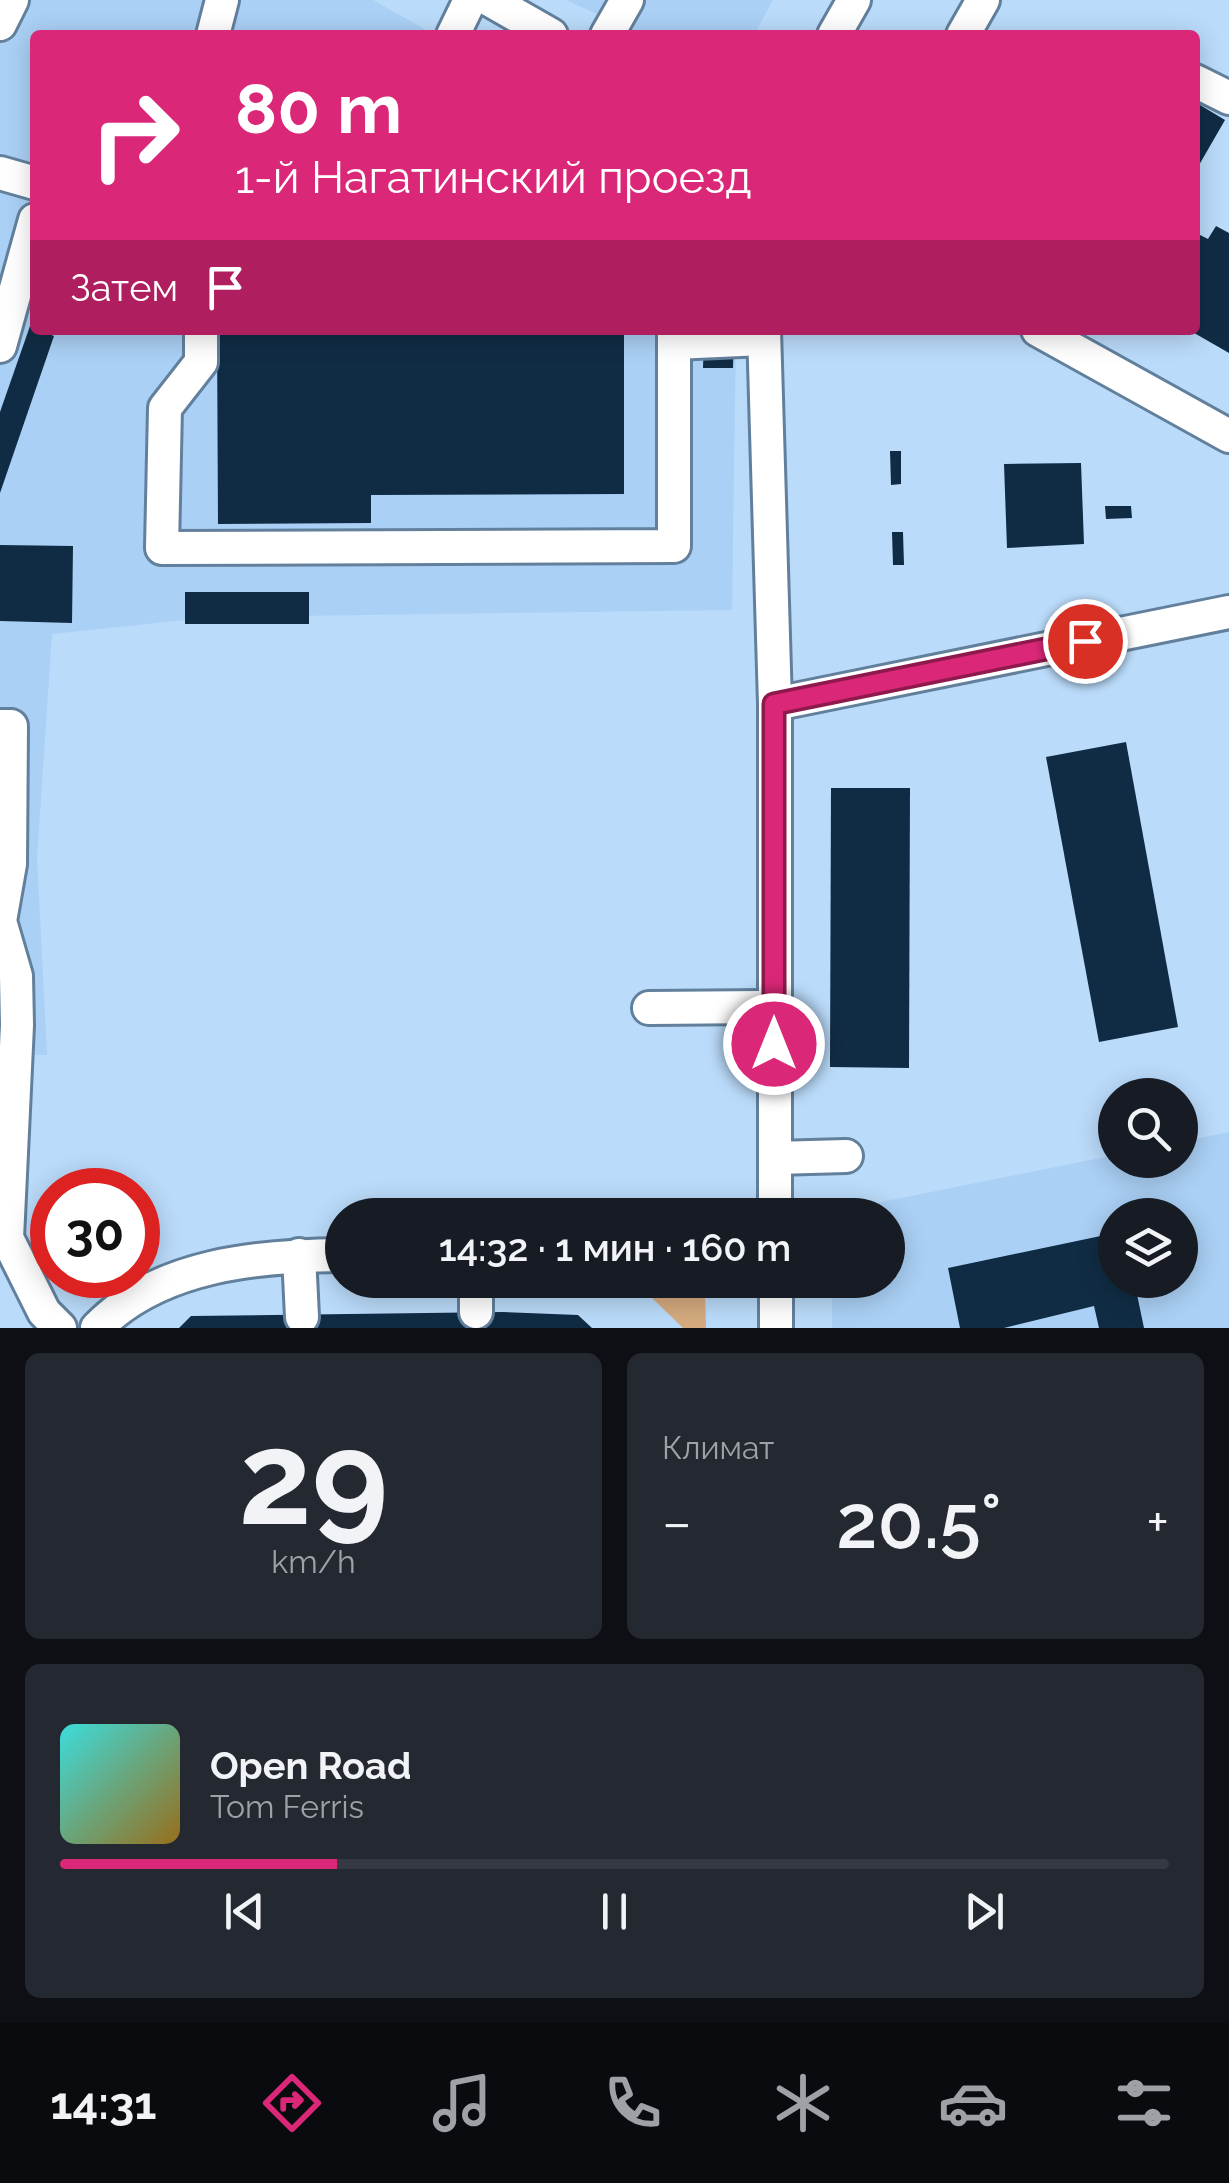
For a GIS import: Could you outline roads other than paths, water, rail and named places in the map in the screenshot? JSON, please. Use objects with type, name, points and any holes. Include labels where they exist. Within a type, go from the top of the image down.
[{"type":"street","points":[[0,24],[12,0]]},
{"type":"street","points":[[215,30],[222,0]]},
{"type":"street","points":[[455,30],[470,0]]},
{"type":"street","points":[[490,0],[542,30]]},
{"type":"street","points":[[610,30],[628,0]]},
{"type":"street","points":[[837,30],[854,0]]},
{"type":"street","points":[[965,30],[983,0]]},
{"type":"street","points":[[1200,84],[1229,98]]},
{"type":"street","points":[[0,173],[30,182]]},
{"type":"street","points":[[0,346],[30,238]]},
{"type":"street","points":[[202,335],[201,362],[165,408],[162,548],[674,546],[674,337],[764,335],[774,704],[775,1198]]},
{"type":"street","points":[[1047,335],[1229,436]]},
{"type":"street","points":[[774,704],[1229,612]]},
{"type":"street","points":[[0,726],[11,726],[10,864],[0,921],[16,976],[17,1024],[3,1238],[44,1312],[60,1328]]},
{"type":"street","points":[[649,1008],[774,1006]]},
{"type":"street","points":[[775,1158],[846,1156]]},
{"type":"street","points":[[97,1328],[120,1308],[175,1279],[253,1260],[325,1255]]},
{"type":"street","points":[[299,1256],[302,1317]]},
{"type":"street","points":[[776,1298],[776,1328]]}]
